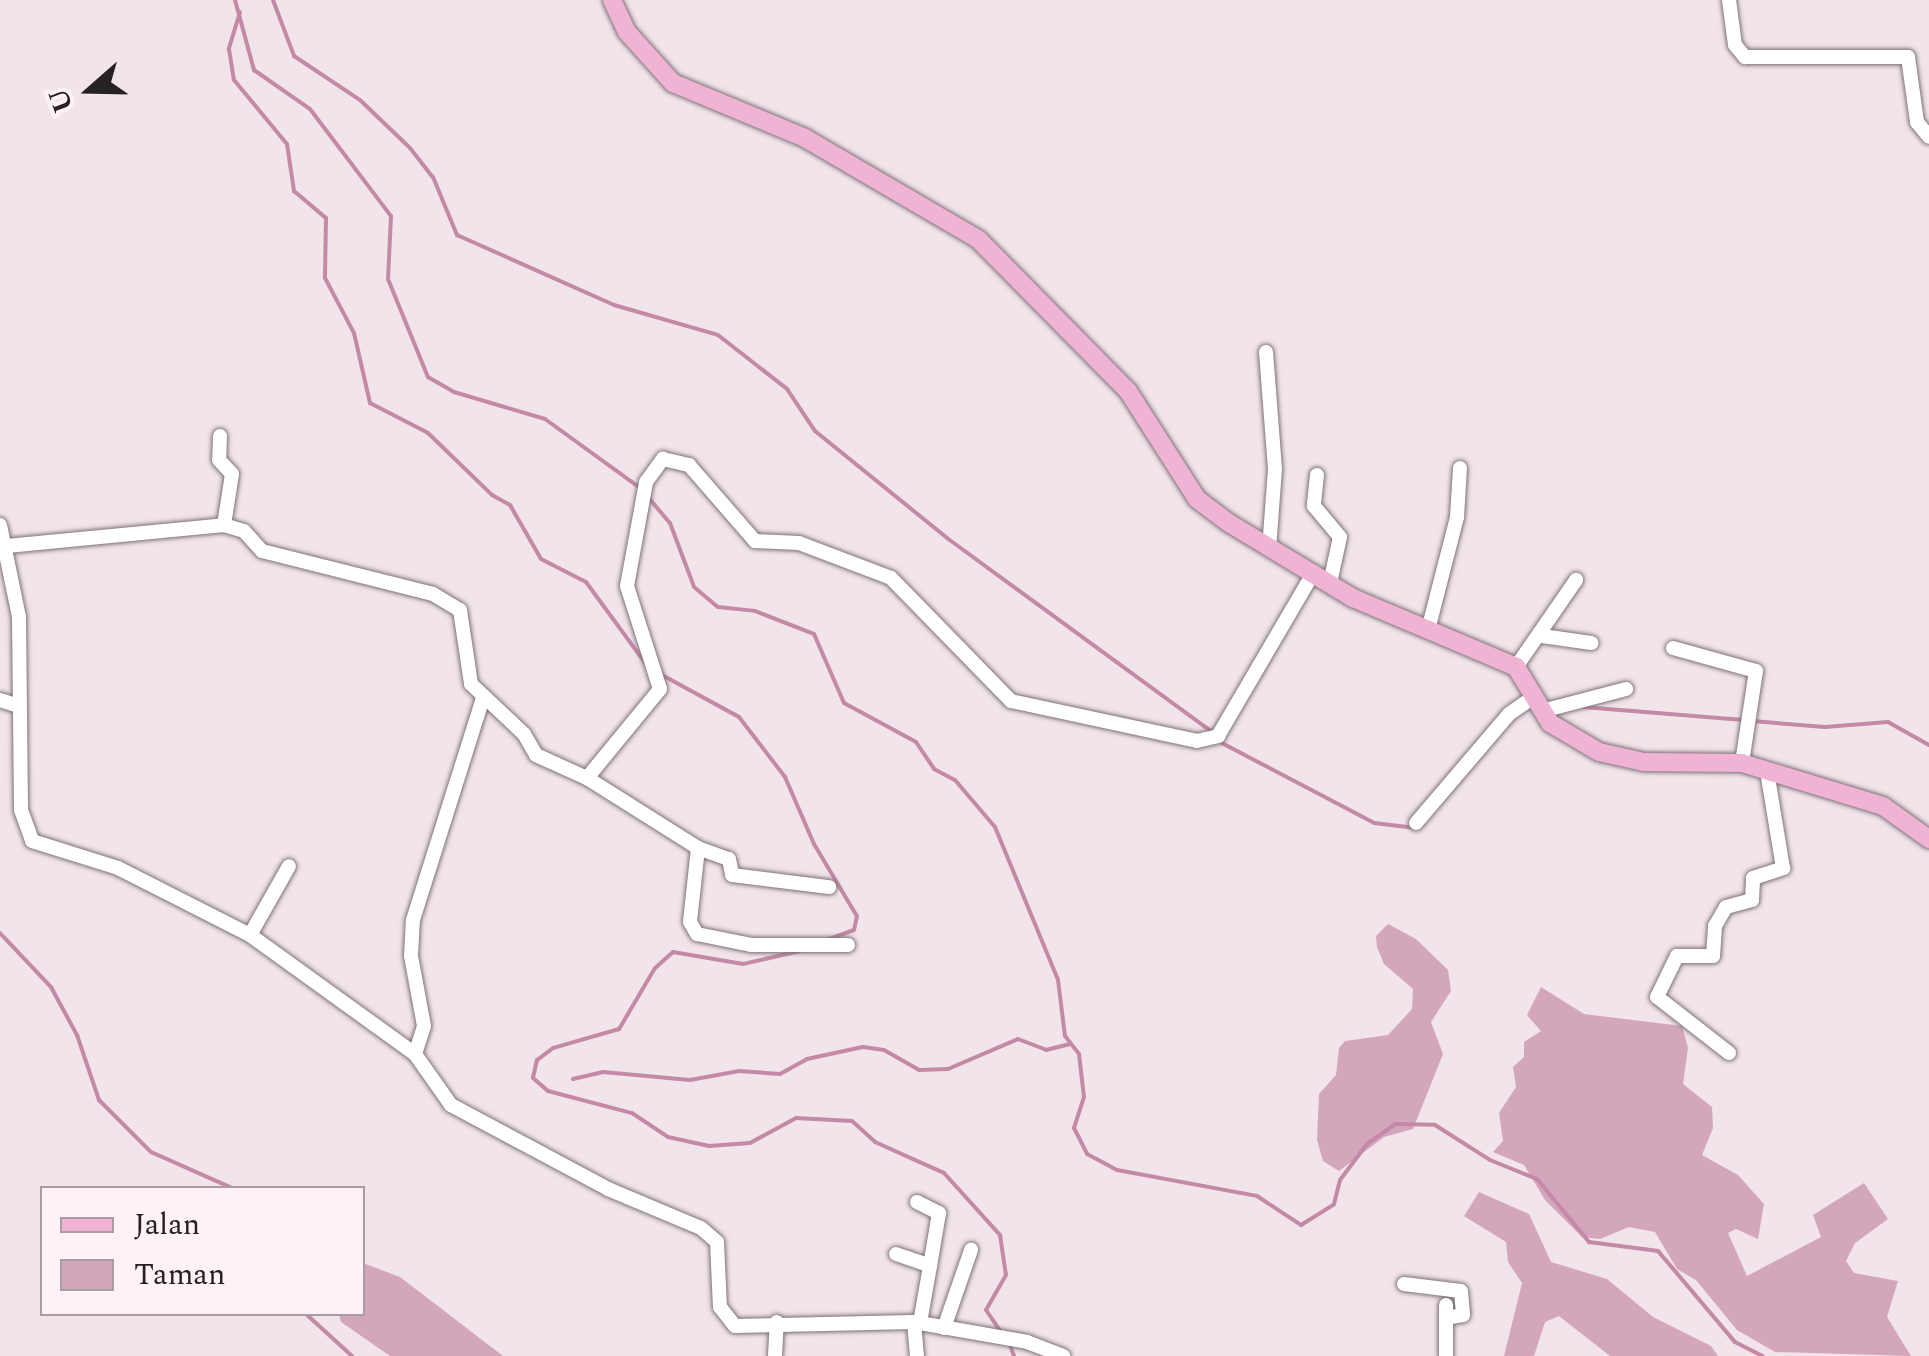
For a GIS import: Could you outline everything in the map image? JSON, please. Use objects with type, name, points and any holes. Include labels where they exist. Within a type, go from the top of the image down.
[{"type":"main road","points":[[612,0],[627,32],[673,82],[821,147],[978,239],[1128,391],[1197,498],[1269,548],[1428,630],[1516,667],[1559,731],[1599,752],[1644,762],[1742,762],[1889,808],[1929,839]]},
{"type":"street","points":[[1729,0],[1735,46],[1746,57],[1908,57],[1917,122],[1929,137]]},
{"type":"street","points":[[1266,352],[1275,469],[1269,548]]},
{"type":"street","points":[[220,436],[218,460],[232,474],[224,526]]},
{"type":"street","points":[[588,778],[660,688],[627,586],[646,482],[662,459],[689,465],[755,541],[800,543],[891,578],[1012,701],[1197,741],[1218,736],[1322,578],[1340,537],[1314,506],[1318,475]]},
{"type":"street","points":[[1428,630],[1457,517],[1460,468]]},
{"type":"street","points":[[0,524],[19,617],[19,706],[27,837],[118,868],[250,935],[415,1054],[451,1105],[608,1190],[713,1236],[727,1322],[917,1323],[1028,1342],[1063,1356]]},
{"type":"street","points":[[6,546],[224,526],[244,531],[262,551],[450,602],[463,619],[468,679],[483,698],[524,734],[536,755],[588,778],[698,848],[729,859],[734,876],[829,887]]},
{"type":"street","points":[[1516,667],[1542,636],[1576,580]]},
{"type":"street","points":[[1542,636],[1592,643]]},
{"type":"street","points":[[1673,648],[1756,671],[1742,762]]},
{"type":"street","points":[[1416,823],[1509,714],[1539,703],[1626,689]]},
{"type":"street","points":[[415,1054],[424,1026],[411,956],[413,920],[483,698]]},
{"type":"street","points":[[0,700],[19,706]]},
{"type":"street","points":[[1729,1053],[1657,997],[1677,956],[1713,956],[1716,926],[1726,908],[1752,900],[1753,878],[1782,868],[1767,771]]},
{"type":"street","points":[[698,848],[690,922],[697,934],[751,946],[848,944]]},
{"type":"street","points":[[250,935],[289,866]]},
{"type":"street","points":[[917,1202],[939,1213],[917,1323],[917,1356]]},
{"type":"street","points":[[944,1328],[971,1250]]},
{"type":"street","points":[[896,1254],[930,1266]]},
{"type":"street","points":[[1404,1284],[1461,1291],[1463,1315],[1446,1312],[1446,1356]]},
{"type":"street","points":[[776,1356],[777,1322]]},
{"type":"green space","points":[[1388,924],[1416,939],[1448,970],[1451,991],[1431,1022],[1443,1054],[1413,1129],[1384,1137],[1339,1171],[1323,1161],[1317,1140],[1319,1094],[1336,1075],[1339,1048],[1345,1041],[1388,1035],[1412,1009],[1413,989],[1384,964],[1377,947],[1376,936]]},
{"type":"green space","points":[[1541,987],[1584,1014],[1682,1026],[1688,1048],[1683,1084],[1712,1107],[1713,1128],[1702,1155],[1738,1175],[1764,1204],[1758,1239],[1736,1229],[1728,1233],[1747,1276],[1821,1237],[1813,1215],[1864,1183],[1888,1219],[1855,1243],[1846,1261],[1854,1273],[1898,1281],[1887,1317],[1911,1356],[1775,1352],[1737,1330],[1696,1280],[1677,1269],[1655,1232],[1629,1227],[1600,1239],[1582,1237],[1545,1200],[1524,1165],[1493,1152],[1503,1141],[1499,1113],[1516,1087],[1513,1067],[1524,1057],[1524,1042],[1541,1031],[1527,1015]]},
{"type":"green space","points":[[1479,1192],[1529,1214],[1551,1262],[1607,1279],[1653,1317],[1711,1346],[1718,1356],[1610,1356],[1559,1316],[1545,1322],[1534,1356],[1504,1356],[1522,1283],[1508,1262],[1506,1242],[1464,1216]]},
{"type":"green space","points":[[365,1264],[400,1277],[503,1356],[390,1356],[341,1322],[340,1316],[365,1316]]},
{"type":"waterway","points":[[235,0],[254,70],[310,109],[391,216],[388,279],[428,377],[454,392],[545,419],[639,487]]},
{"type":"waterway","points":[[273,0],[294,56],[360,100],[410,148],[433,177],[457,235],[614,305],[718,335],[787,389],[815,431],[947,538],[1213,733]]},
{"type":"waterway","points":[[240,12],[229,49],[234,80],[287,144],[294,191],[326,218],[325,278],[354,333],[370,403],[428,433],[492,495],[510,505],[541,559],[586,582],[646,664]]},
{"type":"waterway","points":[[648,497],[670,523],[694,587],[718,607],[755,611],[814,634],[844,703],[916,742],[934,769],[955,780],[995,827],[1058,980],[1065,1036],[1079,1054],[1084,1097],[1074,1128],[1087,1154],[1117,1170],[1257,1196],[1301,1225],[1334,1204],[1340,1180],[1367,1144],[1396,1124],[1435,1125],[1490,1160],[1537,1179],[1589,1242],[1658,1251],[1735,1342],[1763,1356]]},
{"type":"waterway","points":[[662,675],[739,717],[785,777],[814,844],[857,916],[854,930],[827,940]]},
{"type":"waterway","points":[[1583,707],[1743,720]]},
{"type":"waterway","points":[[1752,721],[1825,727],[1888,722],[1929,745]]},
{"type":"waterway","points":[[1218,741],[1374,823],[1416,828]]},
{"type":"waterway","points":[[0,933],[51,987],[77,1035],[99,1100],[151,1152],[228,1186]]},
{"type":"waterway","points":[[800,951],[743,964],[673,952],[655,968],[619,1029],[553,1048],[537,1060],[533,1078],[548,1091],[632,1113],[668,1137],[709,1146],[750,1143],[796,1118],[852,1121],[875,1142],[944,1173],[1000,1235],[1006,1275],[986,1310],[1000,1331]]},
{"type":"waterway","points":[[573,1079],[603,1072],[690,1080],[739,1071],[780,1074],[807,1059],[863,1047],[884,1050],[919,1070],[948,1069],[1018,1039],[1046,1050],[1070,1044]]},
{"type":"waterway","points":[[308,1316],[352,1356]]},
{"type":"waterway","points":[[1010,1345],[1014,1356]]}]
